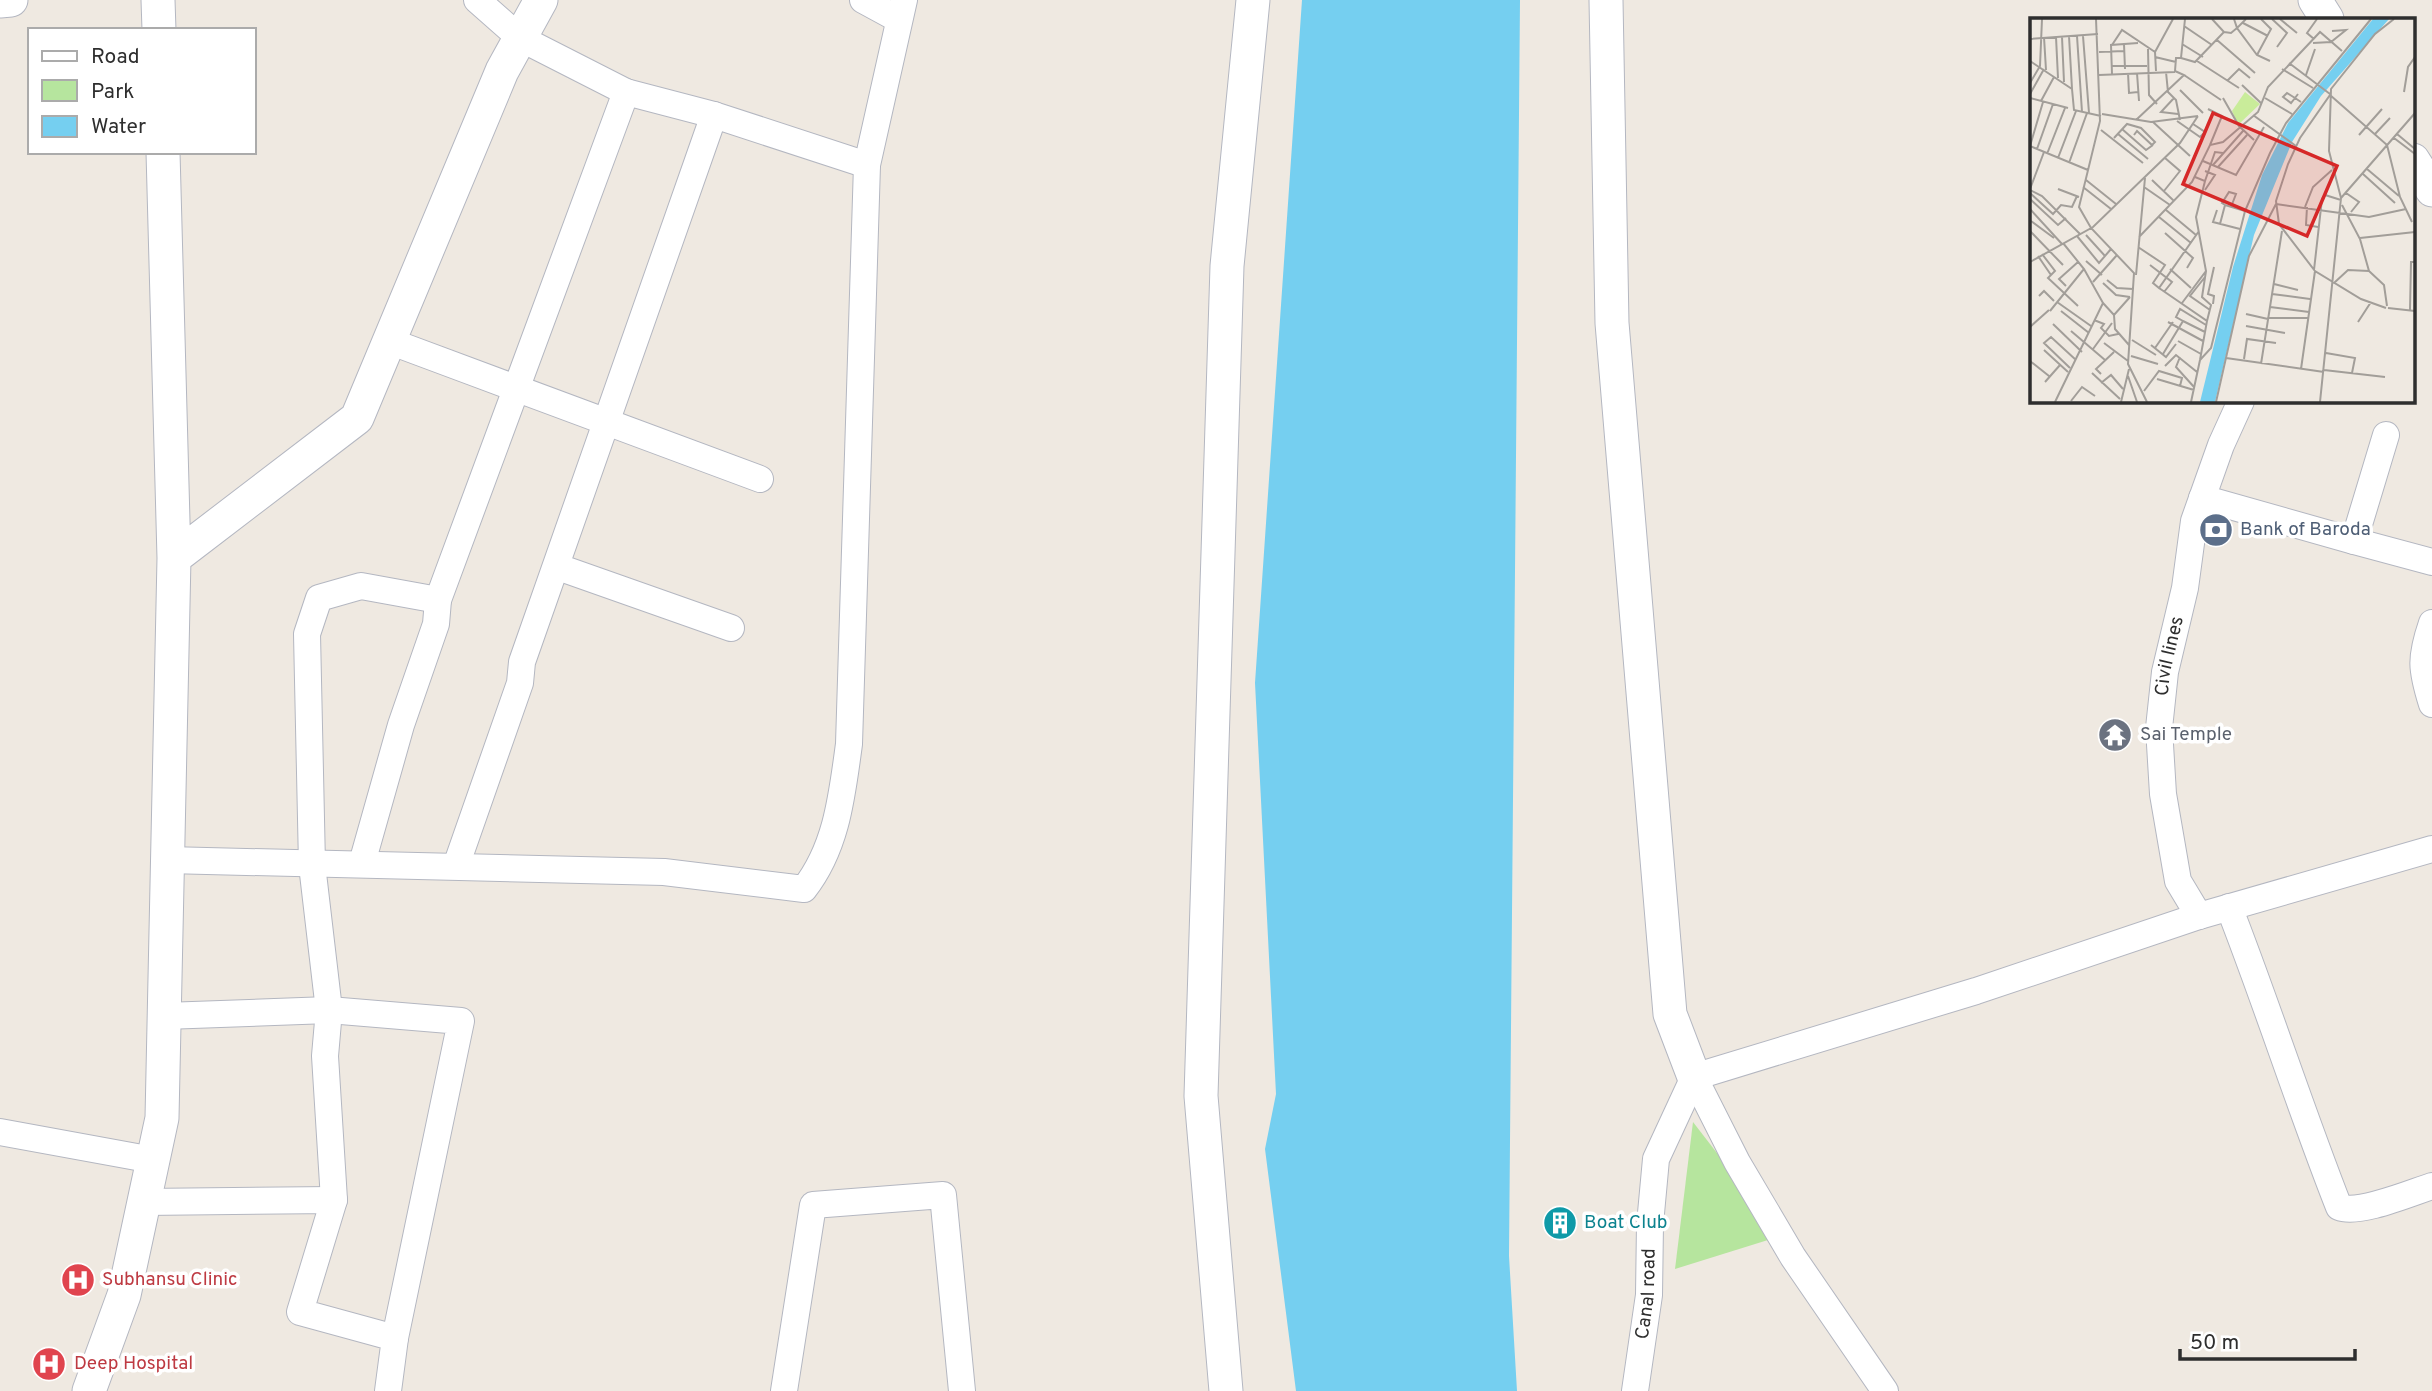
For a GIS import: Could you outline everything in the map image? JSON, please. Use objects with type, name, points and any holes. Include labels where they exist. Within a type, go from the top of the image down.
[{"type":"street","points":[[0,1],[12,0]]},
{"type":"street","points":[[158,0],[159,28]]},
{"type":"street","points":[[477,0],[520,38],[626,92],[714,115],[867,165]]},
{"type":"street","points":[[174,558],[357,418],[502,71],[541,0]]},
{"type":"street","points":[[167,860],[663,872],[804,889],[816,874],[839,817],[849,744],[867,165],[901,10],[863,0]]},
{"type":"street","points":[[1226,1391],[1201,1096],[1227,266],[1253,0]]},
{"type":"street","points":[[1606,0],[1612,323],[1670,1014],[1693,1077],[1737,1162],[1793,1257],[1885,1391]]},
{"type":"street","points":[[2315,0],[2326,18]]},
{"type":"street","points":[[362,863],[401,725],[436,624],[438,600],[626,92]]},
{"type":"street","points":[[456,866],[520,682],[522,662],[558,567],[714,115]]},
{"type":"street","points":[[89,1391],[124,1295],[162,1118],[174,558],[163,154]]},
{"type":"street","points":[[2414,162],[2432,190]]},
{"type":"street","points":[[389,341],[519,387],[607,424],[760,479]]},
{"type":"street","name":"Civil lines","points":[[2199,916],[2178,881],[2164,794],[2160,728],[2165,672],[2185,587],[2194,521],[2221,445],[2241,402]]},
{"type":"street","points":[[2354,541],[2386,435]]},
{"type":"street","points":[[2202,498],[2432,562]]},
{"type":"street","points":[[558,567],[731,628]]},
{"type":"street","points":[[395,1338],[300,1312],[334,1200],[325,1056],[329,1010],[312,865],[307,634],[319,598],[361,586],[438,600]]},
{"type":"street","points":[[2432,623],[2422,652],[2425,682],[2432,704]]},
{"type":"street","points":[[1693,1077],[1976,991],[2199,916],[2432,849]]},
{"type":"street","points":[[2229,907],[2275,1025],[2314,1145],[2339,1207],[2346,1210],[2373,1204],[2432,1186]]},
{"type":"street","points":[[164,1016],[329,1010],[461,1021],[395,1338],[388,1391]]},
{"type":"street","name":"Canal road","points":[[1635,1391],[1648,1295],[1656,1159],[1693,1077]]},
{"type":"street","points":[[0,1132],[152,1160]]},
{"type":"street","points":[[784,1391],[813,1205],[943,1195],[962,1391]]},
{"type":"street","points":[[144,1202],[334,1200]]},
{"type":"green space","points":[[1693,1122],[1781,1236],[1675,1269]]},
{"type":"water","points":[[1302,0],[1520,0],[1509,1256],[1517,1391],[1296,1391],[1265,1149],[1276,1094],[1255,683]]},
{"type":"place","name":"Bank of Baroda","points":[[2216,530]]},
{"type":"place","name":"Sai Temple","points":[[2115,735]]},
{"type":"place","name":"Boat Club","points":[[1560,1223]]},
{"type":"place","name":"Subhansu Clinic","points":[[78,1280]]},
{"type":"place","name":"Deep Hospital","points":[[49,1364]]}]
